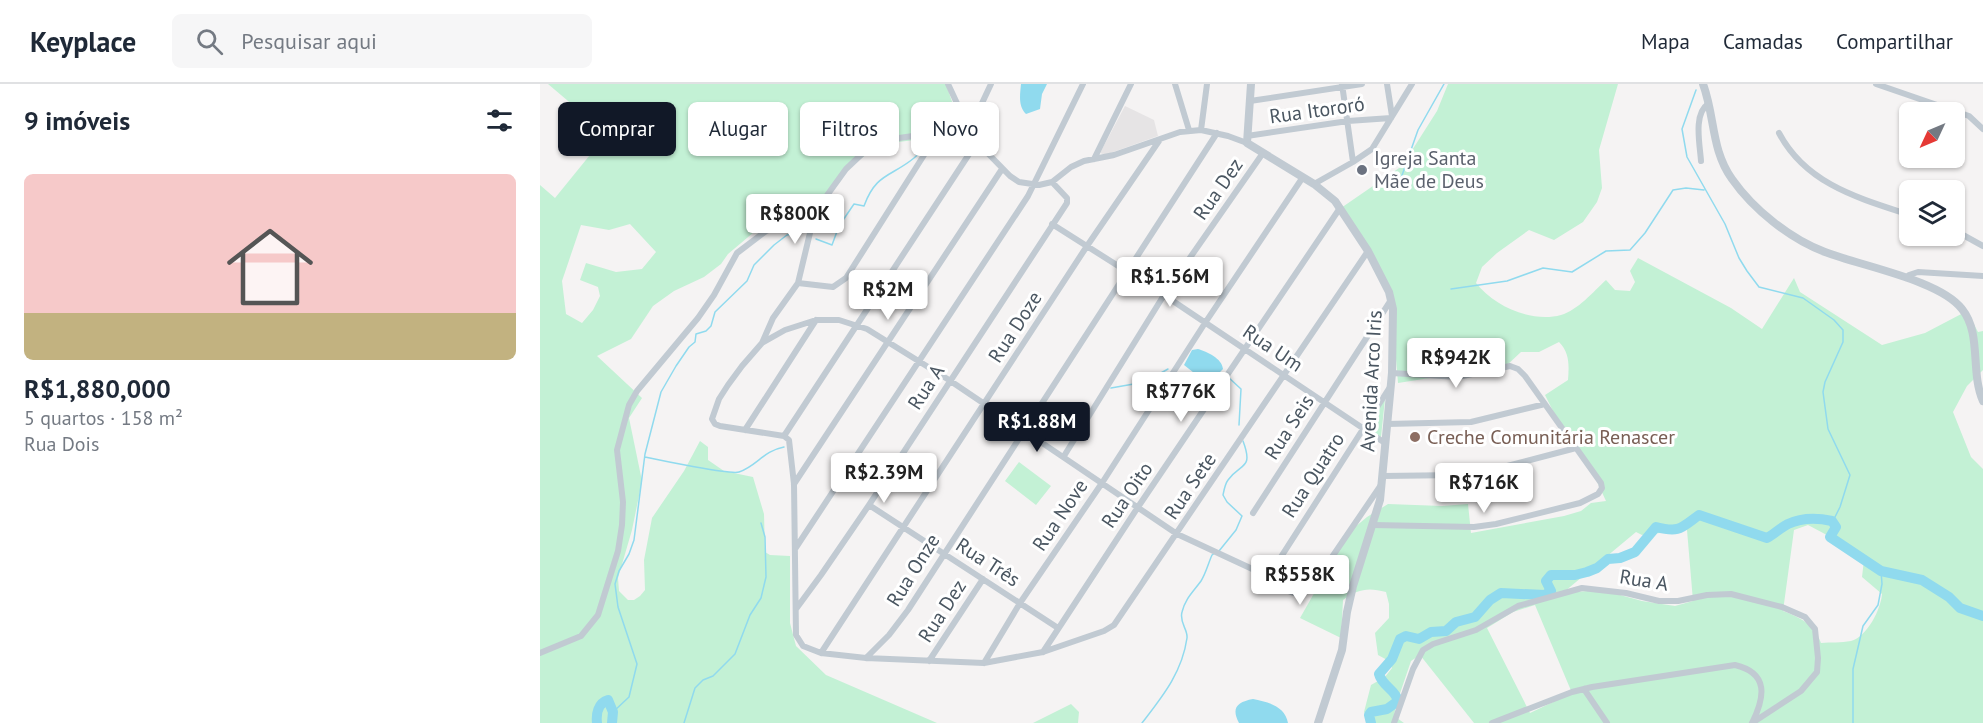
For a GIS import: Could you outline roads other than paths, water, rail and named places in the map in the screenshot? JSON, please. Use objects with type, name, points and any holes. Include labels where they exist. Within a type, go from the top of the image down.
[{"type":"street","points":[[948,84],[956,102]]},
{"type":"street","points":[[983,102],[991,84]]},
{"type":"street","points":[[795,549],[1028,196],[1083,84]]},
{"type":"street","points":[[1094,159],[1131,84]]},
{"type":"street","points":[[1175,84],[1189,130]]},
{"type":"street","points":[[1201,130],[1207,84]]},
{"type":"street","points":[[1247,140],[1251,84]]},
{"type":"street","points":[[1250,101],[1342,85],[1362,84]]},
{"type":"street","points":[[1387,84],[1391,117]]},
{"type":"street","points":[[1314,184],[1372,149],[1412,84]]},
{"type":"street","points":[[1703,84],[1714,139],[1724,166],[1740,189],[1760,209],[1794,236],[1813,247],[1947,294],[1966,314],[1972,331],[1976,378],[1983,401]]},
{"type":"street","points":[[1876,84],[1969,116],[1983,129]]},
{"type":"street","points":[[1342,85],[1353,162]]},
{"type":"street","points":[[1701,161],[1700,115],[1708,104]]},
{"type":"street","name":"Rua Itororó","points":[[1247,140],[1348,121],[1391,117]]},
{"type":"street","name":"Avenida Arco Iris","points":[[1052,182],[1078,163],[1102,159],[1189,130],[1217,133],[1247,140],[1263,153],[1329,195],[1368,250],[1391,299],[1394,321],[1383,479],[1373,525],[1349,603],[1340,657],[1318,723]]},
{"type":"street","name":"Rua Onze","points":[[866,658],[899,623],[1217,133]]},
{"type":"street","points":[[1779,133],[1793,156],[1817,177],[1867,200],[1899,211]]},
{"type":"street","points":[[911,137],[883,141],[869,149],[846,169],[815,212],[798,283],[773,318],[762,343],[728,385],[712,416],[712,422],[784,436],[791,444],[794,484],[795,609],[798,639],[807,648],[821,653],[866,658],[984,663],[1043,652]]},
{"type":"street","name":"Rua Doze","points":[[821,653],[1087,246],[1159,140]]},
{"type":"street","name":"Rua Dez","points":[[1064,456],[1164,295],[1263,153]]},
{"type":"street","points":[[798,283],[833,287],[846,278],[923,156]]},
{"type":"street","points":[[784,436],[968,156]]},
{"type":"street","points":[[990,156],[1019,182],[1044,185],[1052,182]]},
{"type":"street","points":[[794,484],[1002,169]]},
{"type":"street","name":"Rua Nove","points":[[984,663],[1020,603],[1102,483],[1205,322],[1303,177]]},
{"type":"street","name":"Rua A","points":[[795,609],[869,505],[1068,201],[1052,182]]},
{"type":"street","name":"Rua Oito","points":[[1043,652],[1340,208]]},
{"type":"street","points":[[540,653],[581,636],[598,615],[618,551],[623,502],[618,450],[625,415],[637,391],[698,318],[737,254],[766,231],[815,212]]},
{"type":"street","name":"Rua Um","points":[[1052,224],[1164,295],[1385,443]]},
{"type":"street","points":[[1965,236],[1983,246]]},
{"type":"street","name":"Rua Sete","points":[[1043,652],[1110,629],[1119,620],[1368,250]]},
{"type":"street","points":[[1906,278],[1918,272],[1983,276]]},
{"type":"street","name":"Rua Seis","points":[[1253,513],[1391,299]]},
{"type":"street","points":[[762,343],[785,330],[816,320],[830,319],[857,325],[950,380],[1177,534],[1274,579],[1289,591],[1300,594],[1306,592],[1315,582],[1383,479],[1480,472],[1576,448]]},
{"type":"street","points":[[745,430],[816,320]]},
{"type":"street","points":[[1373,525],[1485,526],[1580,503],[1598,494],[1602,488],[1601,483],[1525,376],[1510,366],[1458,377],[1392,373]]},
{"type":"street","name":"Rua Quatro","points":[[1274,579],[1272,571],[1391,385]]},
{"type":"street","points":[[1387,424],[1471,422],[1545,404]]},
{"type":"street","name":"Rua Três","points":[[869,505],[1058,628]]},
{"type":"street","name":"Rua Dez","points":[[929,661],[983,579]]},
{"type":"street","name":"Rua A","points":[[1394,723],[1413,669],[1424,650],[1433,644],[1476,630],[1518,606],[1582,588],[1626,593],[1659,601],[1678,601],[1707,595],[1731,594],[1782,607],[1805,618],[1815,629],[1818,658],[1816,672],[1801,691],[1752,723]]},
{"type":"street","points":[[1492,723],[1584,689],[1735,664],[1755,675],[1761,687],[1761,702],[1752,723]]},
{"type":"street","points":[[1584,689],[1607,723]]},
{"type":"street","points":[[1508,717],[1512,723]]},
{"type":"water","points":[[1021,84],[1047,84],[1042,94],[1040,109],[1026,114],[1023,111],[1020,100]]},
{"type":"water","points":[[1198,349],[1214,356],[1222,365],[1223,369],[1209,383],[1184,365],[1192,350]]},
{"type":"water","points":[[1253,699],[1270,703],[1280,709],[1288,723],[1239,723],[1236,713],[1237,706]]},
{"type":"waterway","points":[[1400,181],[1418,130],[1444,84]]},
{"type":"waterway","points":[[1696,90],[1682,129],[1687,157],[1725,224],[1739,258],[1759,287],[1803,298],[1834,320],[1843,330],[1843,342],[1825,382],[1823,392],[1828,429],[1850,475],[1833,521]]},
{"type":"waterway","points":[[816,239],[832,245],[839,226],[854,204],[864,206],[879,181],[916,156]]},
{"type":"waterway","points":[[1451,289],[1507,281],[1543,268],[1572,272],[1606,251],[1630,250],[1645,233],[1673,190],[1686,188],[1704,190]]},
{"type":"waterway","points":[[613,712],[629,697],[637,664],[618,607],[615,584],[634,540],[645,454],[661,392],[676,366],[695,342],[696,334],[706,331],[711,326],[715,312],[747,281],[754,265],[787,235],[803,232]]},
{"type":"waterway","points":[[1111,388],[1145,382],[1168,369]]},
{"type":"waterway","points":[[1228,377],[1241,389],[1239,425]]},
{"type":"waterway","points":[[1219,551],[1236,530],[1242,516],[1223,495],[1228,480],[1246,462],[1243,441]]},
{"type":"waterway","points":[[645,457],[739,472],[771,452],[784,447]]},
{"type":"waterway","points":[[1371,723],[1369,715],[1371,712],[1387,709],[1398,701],[1379,674],[1392,659],[1400,639],[1406,636],[1419,639],[1431,632],[1446,631],[1456,622],[1475,617],[1490,600],[1501,593],[1545,595],[1551,591],[1546,581],[1551,575],[1575,575],[1597,568],[1608,559],[1620,558],[1635,552],[1656,527],[1680,528],[1699,515],[1767,538],[1793,522],[1815,519],[1832,521],[1836,527],[1830,537],[1881,571],[1922,580],[1949,597],[1960,608],[1983,616]]},
{"type":"waterway","points":[[684,723],[695,688],[703,680],[713,676],[735,654],[750,615],[761,598],[766,577],[765,537],[761,523]]},
{"type":"waterway","points":[[1142,723],[1170,684],[1181,662],[1187,638],[1181,616],[1183,607],[1201,581],[1215,553]]},
{"type":"waterway","points":[[1853,723],[1853,669],[1863,626],[1878,605],[1882,584],[1881,571]]},
{"type":"waterway","points":[[597,723],[598,709],[608,700],[613,712],[612,723]]},
{"type":"place","name":"Igreja Santa Mãe de Deus","points":[[1362,170]]},
{"type":"place","name":"Creche Comunitária Renascer","points":[[1415,437]]}]
